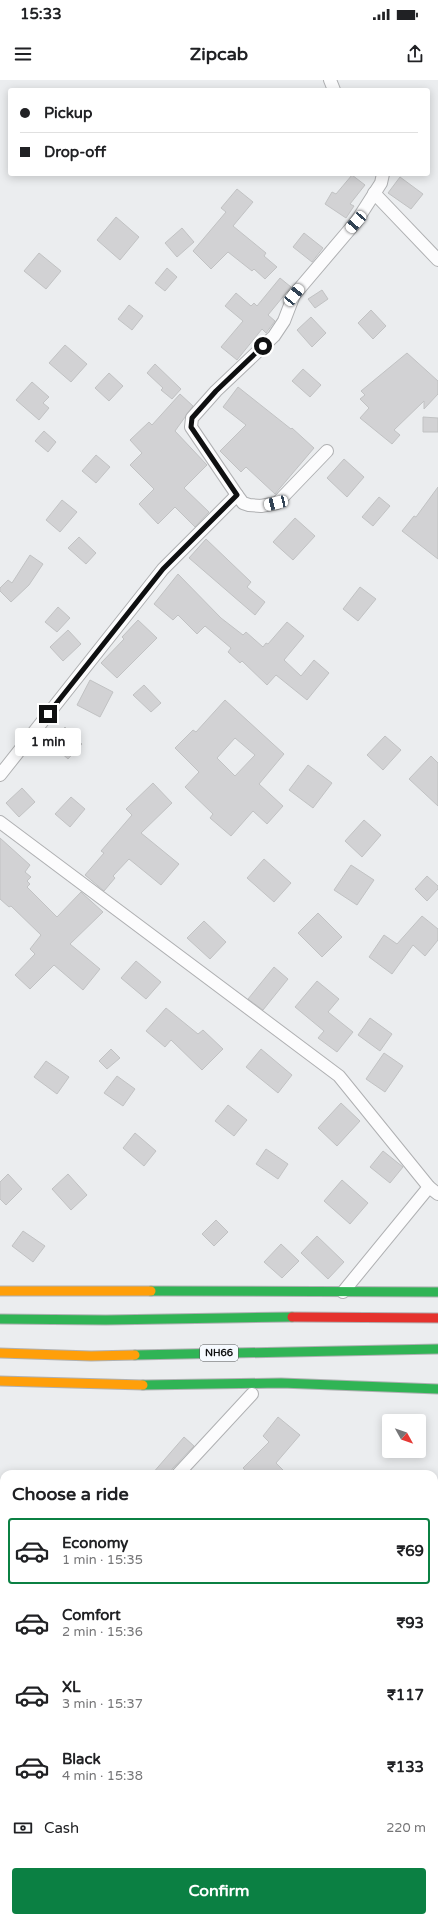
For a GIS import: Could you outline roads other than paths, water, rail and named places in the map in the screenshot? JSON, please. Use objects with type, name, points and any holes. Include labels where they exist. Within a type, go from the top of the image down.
[{"type":"main road","points":[[0,1291],[264,1293],[438,1292]]},
{"type":"main road","points":[[0,1319],[106,1320],[287,1317],[438,1318]]},
{"type":"main road","name":"NH66","points":[[0,1353],[91,1356],[438,1349]]},
{"type":"main road","points":[[0,1381],[138,1385],[281,1383],[438,1389]]},
{"type":"street","points":[[327,451],[276,503],[261,506],[249,505],[243,503],[237,495],[191,427],[192,418],[216,391],[274,336],[284,322],[294,295],[356,222],[382,183],[384,176]]},
{"type":"street","points":[[374,193],[438,260]]},
{"type":"street","points":[[0,775],[163,569],[237,495]]},
{"type":"street","points":[[0,822],[339,1076],[433,1190],[343,1292]]},
{"type":"street","points":[[182,1470],[252,1394]]}]
